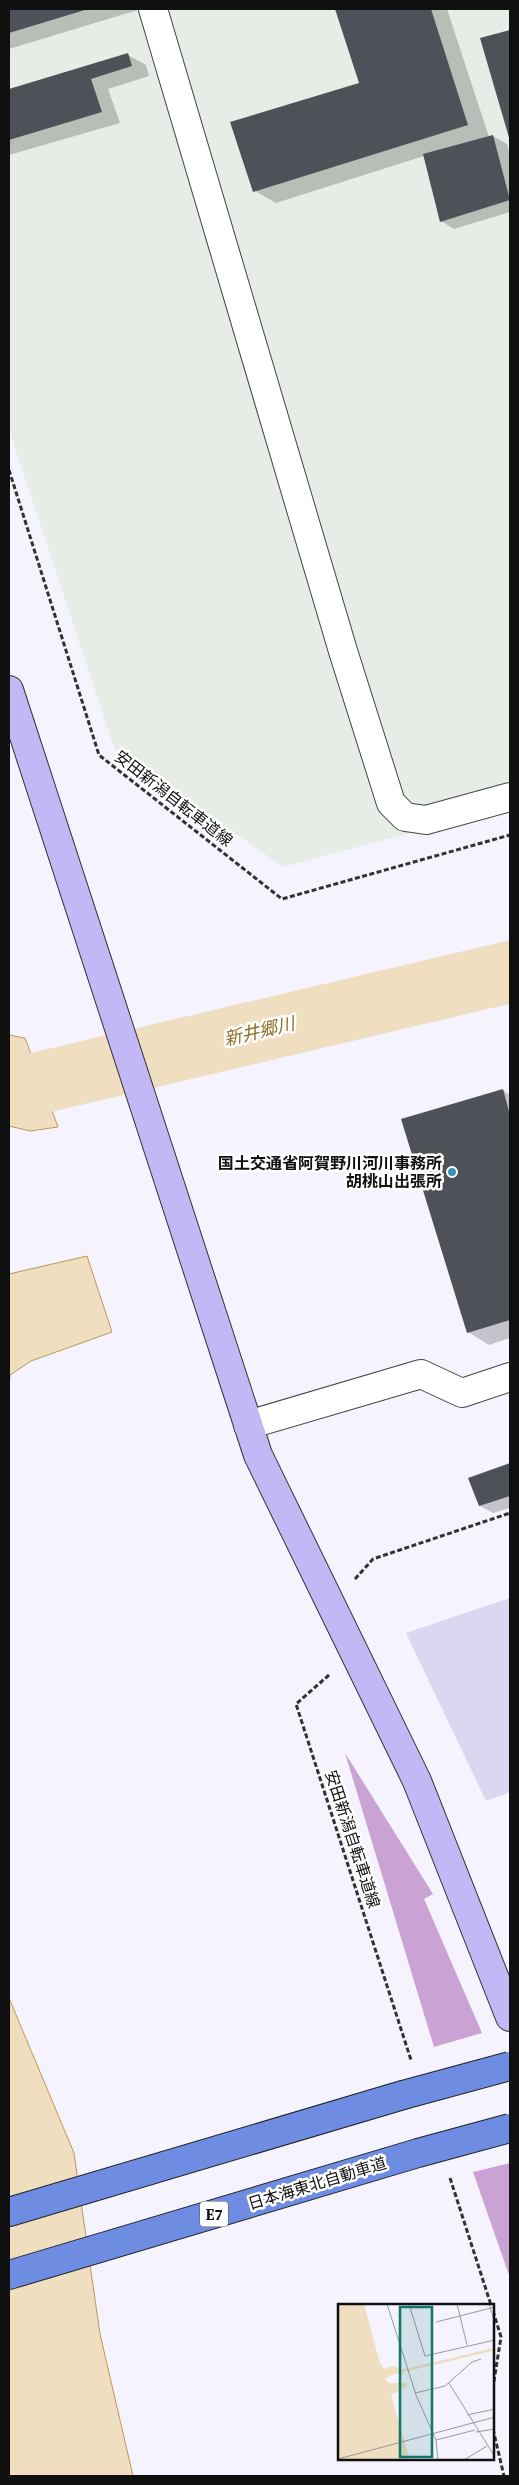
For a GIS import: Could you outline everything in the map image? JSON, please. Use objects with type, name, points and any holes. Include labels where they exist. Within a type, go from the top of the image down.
[{"type":"highway","points":[[9,2212],[403,2095],[510,2066]]},
{"type":"highway","name":"日本海東北自動車道","points":[[9,2275],[418,2153],[510,2128]]},
{"type":"street","points":[[154,9],[343,651],[391,802],[405,818],[426,820],[510,797]]},
{"type":"street","points":[[9,690],[258,1455],[417,1781],[510,2017]]},
{"type":"street","points":[[248,1425],[421,1374],[462,1392],[510,1378]]},
{"type":"path","name":"安田新潟自転車道線","points":[[9,470],[99,755],[282,899],[510,835]]},
{"type":"path","points":[[354,1580],[373,1559],[510,1513]]},
{"type":"path","name":"安田新潟自転車道線","points":[[331,1673],[296,1704],[412,2061]]},
{"type":"path","points":[[448,2174],[491,2304]]},
{"type":"path","points":[[494,2314],[501,2337],[494,2381]]},
{"type":"path","points":[[494,2433],[504,2476]]},
{"type":"shaded area","points":[[9,9],[510,9],[510,806],[283,867],[114,748],[9,430]]},
{"type":"shaded area","points":[[9,1035],[25,1038],[58,1127],[30,1131],[9,1126]]},
{"type":"shaded area","points":[[87,1256],[112,1332],[31,1361],[10,1375],[9,1387],[9,1274]]},
{"type":"shaded area","points":[[510,1598],[510,1792],[486,1801],[406,1633]]},
{"type":"shaded area","points":[[345,1753],[433,1894],[424,1899],[482,2033],[434,2047]]},
{"type":"shaded area","points":[[9,1998],[74,2153],[100,2334],[133,2476],[9,2476]]},
{"type":"shaded area","points":[[510,2163],[510,2278],[473,2172]]},
{"type":"building","points":[[9,9],[88,9],[9,33]]},
{"type":"building","points":[[335,9],[431,9],[468,125],[253,192],[230,122],[359,83]]},
{"type":"building","points":[[510,30],[510,141],[480,38]]},
{"type":"building","points":[[128,53],[132,66],[91,79],[102,112],[9,140],[9,89]]},
{"type":"building","points":[[493,135],[510,200],[440,222],[423,154]]},
{"type":"building","points":[[503,1089],[510,1115],[510,1320],[467,1333],[401,1119]]},
{"type":"building","points":[[510,1463],[510,1496],[479,1506],[468,1478]]},
{"type":"waterway","name":"新井郷川","points":[[9,1090],[510,972]]},
{"type":"place","name":"国土交通省阿賀野川河川事務所 胡桃山出張所","points":[[452,1172]]}]
